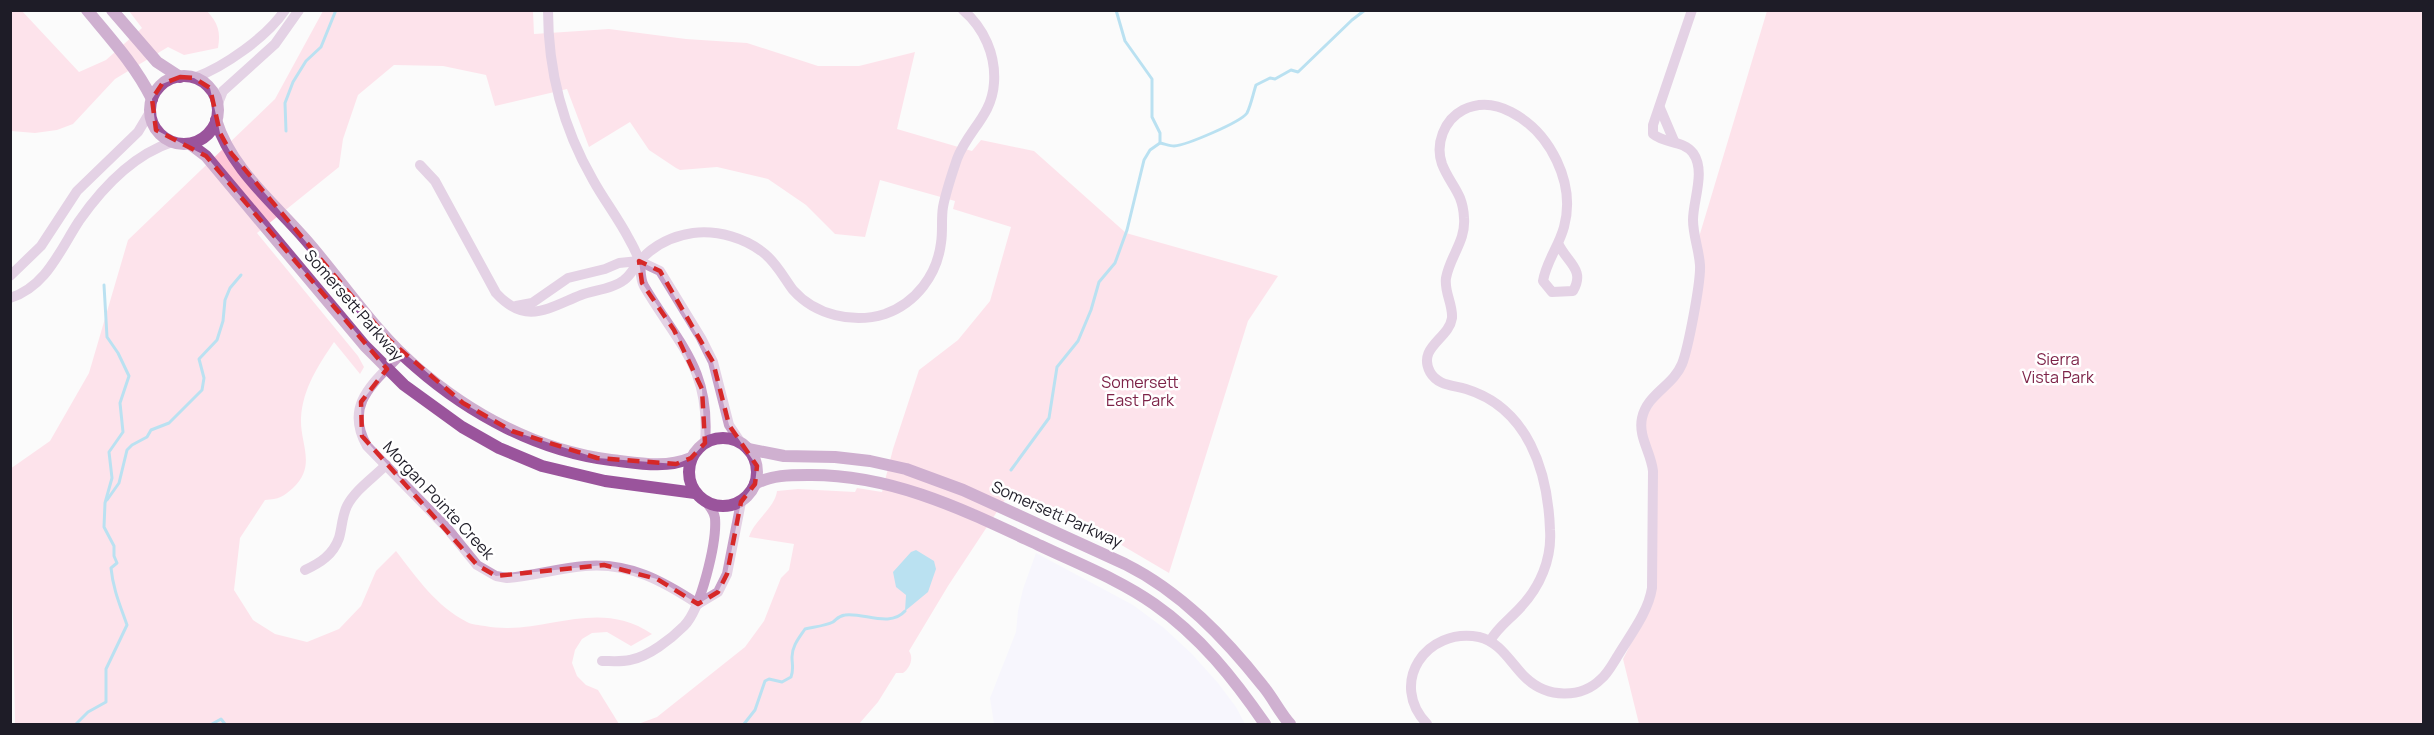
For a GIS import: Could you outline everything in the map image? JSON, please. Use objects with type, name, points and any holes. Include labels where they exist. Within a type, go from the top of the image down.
[{"type":"main road","points":[[87,10],[135,69],[151,105],[156,130],[172,142],[190,144],[206,136],[216,120],[217,106],[210,88],[194,78],[180,77],[162,84],[151,105]]},
{"type":"main road","points":[[112,10],[157,62],[180,77]]},
{"type":"main road","name":"Somersett Parkway","points":[[216,120],[231,153],[258,189],[307,241],[402,353],[415,366],[463,403],[512,431],[549,445],[597,458],[675,465],[691,458]]},
{"type":"main road","name":"Somersett Parkway","points":[[190,144],[206,156],[357,337],[387,369],[462,428],[499,448],[542,466],[605,481],[695,493]]},
{"type":"main road","points":[[723,438],[745,446],[757,466],[755,484],[749,495],[741,502],[723,507],[706,502],[695,493],[688,476],[691,458],[705,443],[723,438]]},
{"type":"main road","name":"Somersett Parkway","points":[[745,446],[784,456],[858,460],[906,469],[963,490],[1149,576],[1188,605],[1244,661],[1290,724]]},
{"type":"main road","points":[[755,484],[784,475],[827,475],[871,480],[937,499],[1052,551],[1122,584],[1175,621],[1218,660],[1265,724]]},
{"type":"street","points":[[194,78],[209,73],[228,62],[257,38],[285,10]]},
{"type":"street","points":[[217,106],[223,91],[275,44],[299,10]]},
{"type":"street","points":[[548,10],[554,80],[568,128],[581,159],[628,237],[639,261],[642,283],[674,330],[692,363],[702,388],[705,443]]},
{"type":"street","points":[[420,165],[435,181],[496,293],[511,307],[531,312],[552,309],[581,295],[624,281],[639,261],[657,246],[685,235],[707,232],[731,236],[750,244],[766,255],[794,290],[817,308],[847,318],[876,316],[904,304],[920,290],[931,275],[939,257],[946,198],[957,159],[987,111],[994,84],[993,64],[988,45],[979,28],[963,10]]},
{"type":"street","points":[[1427,724],[1414,707],[1410,692],[1413,671],[1427,651],[1448,640],[1468,636],[1490,641],[1501,649],[1526,678],[1537,686],[1556,693],[1577,693],[1593,686],[1607,674],[1648,604],[1652,588],[1653,471],[1651,458],[1642,437],[1641,420],[1649,401],[1674,377],[1682,363],[1700,272],[1693,220],[1698,165],[1692,152],[1674,141],[1659,138],[1653,134],[1653,125],[1692,10]]},
{"type":"street","points":[[10,276],[41,246],[76,191],[138,132],[151,105]]},
{"type":"street","points":[[1490,641],[1500,626],[1531,596],[1540,581],[1550,549],[1550,531],[1538,457],[1520,425],[1508,412],[1484,396],[1437,381],[1428,366],[1429,351],[1447,330],[1451,320],[1452,310],[1446,292],[1446,278],[1464,232],[1460,195],[1445,171],[1440,154],[1442,135],[1446,126],[1460,112],[1472,106],[1494,106],[1521,117],[1545,138],[1559,166],[1567,201],[1565,223],[1558,243],[1553,258],[1545,270],[1543,281],[1552,292],[1564,293],[1573,291],[1578,282],[1577,271],[1558,243]]},
{"type":"street","points":[[1660,108],[1674,141]]},
{"type":"street","points":[[10,298],[31,288],[46,273],[78,223],[110,184],[152,150],[172,142]]},
{"type":"street","points":[[511,307],[532,303],[568,278],[620,263],[639,261],[660,271],[713,362],[729,425],[745,446]]},
{"type":"street","name":"Morgan Pointe Creek","points":[[402,353],[365,393],[358,413],[362,436],[368,446],[447,528],[477,565],[486,571],[507,578],[585,566],[623,568],[657,579],[698,604]]},
{"type":"street","points":[[305,570],[326,558],[333,549],[350,502],[386,465]]},
{"type":"street","points":[[602,661],[631,660],[646,653],[683,627],[698,604],[715,538],[715,516],[706,502]]},
{"type":"street","points":[[698,604],[718,592],[727,574],[741,502]]},
{"type":"highlighted area","points":[[180,77],[194,78],[210,88],[220,133],[231,153],[388,339],[463,403],[512,431],[597,458],[676,464],[691,458],[705,443],[702,389],[674,330],[642,283],[639,261],[660,271],[713,362],[729,425],[757,466],[755,484],[741,502],[727,574],[718,592],[698,604],[657,579],[604,565],[496,576],[477,565],[362,436],[361,402],[387,369],[206,156],[156,130],[152,99],[162,84]]},
{"type":"shaded area","points":[[1036,553],[1133,605],[1164,628],[1218,683],[1236,707],[1245,724],[994,724],[990,698],[1016,632],[1023,589]]},
{"type":"green space","points":[[10,11],[22,11],[79,72],[106,60],[142,28],[129,11],[207,11],[218,28],[218,48],[184,55],[168,47],[115,79],[73,124],[57,130],[35,133],[11,131]]},
{"type":"green space","name":"Somersett East Park","points":[[323,11],[533,11],[534,34],[609,29],[686,39],[747,43],[818,66],[859,66],[915,52],[897,129],[972,151],[981,140],[1034,151],[1126,233],[1278,276],[1248,321],[1169,573],[1101,533],[1010,492],[948,586],[909,651],[911,660],[908,668],[903,673],[896,673],[878,702],[859,724],[638,724],[657,717],[745,647],[764,621],[781,578],[789,570],[794,544],[749,537],[772,503],[777,491],[798,489],[855,492],[857,488],[882,492],[893,449],[919,370],[958,340],[990,301],[1011,227],[953,209],[955,201],[880,180],[865,237],[835,234],[806,205],[768,179],[717,167],[680,170],[676,168],[649,150],[630,122],[589,147],[567,89],[495,106],[486,75],[443,66],[394,65],[358,95],[343,139],[339,167],[257,233],[358,356],[364,367],[360,374],[334,342],[317,369],[302,407],[301,428],[306,455],[304,471],[293,488],[286,494],[265,500],[240,538],[234,590],[253,620],[275,634],[307,642],[339,629],[361,606],[376,571],[396,551],[436,600],[471,624],[507,628],[528,627],[590,618],[610,618],[631,623],[652,634],[631,646],[607,632],[592,633],[582,639],[575,650],[572,663],[577,676],[586,685],[598,690],[619,724],[15,724],[10,469],[50,441],[89,373],[128,240],[275,99]]},
{"type":"green space","name":"Sierra Vista Park","points":[[1767,11],[2423,11],[2423,724],[1639,724],[1623,659],[1654,599],[1656,468],[1646,436],[1645,417],[1690,353],[1699,237]]},
{"type":"water","points":[[916,550],[934,561],[936,569],[928,592],[905,611],[906,595],[896,587],[893,572],[911,552]]},
{"type":"waterway","points":[[286,131],[285,103],[293,82],[306,61],[321,47],[336,10]]},
{"type":"waterway","points":[[1011,470],[1049,418],[1057,367],[1078,341],[1091,310],[1099,282],[1115,263],[1127,230],[1144,160],[1150,150],[1160,143],[1160,133],[1152,117],[1152,79],[1125,41],[1116,10]]},
{"type":"waterway","points":[[1160,143],[1172,146],[1181,145],[1243,117],[1247,113],[1256,85],[1270,78],[1275,79],[1291,70],[1298,72],[1365,10]]},
{"type":"waterway","points":[[107,500],[119,483],[127,450],[147,437],[151,430],[169,423],[202,390],[204,378],[199,359],[217,340],[223,321],[225,300],[230,288],[241,275]]},
{"type":"waterway","points":[[76,724],[88,712],[106,702],[106,669],[127,625],[112,576],[111,568],[117,563],[114,546],[104,527],[105,503],[112,478],[109,452],[123,432],[120,403],[129,376],[107,337],[104,285]]},
{"type":"waterway","points":[[744,724],[755,710],[765,681],[769,679],[782,682],[791,677],[793,649],[805,629],[833,622],[845,615],[884,619],[899,616],[905,611]]},
{"type":"waterway","points":[[212,724],[221,719],[225,724]]}]
